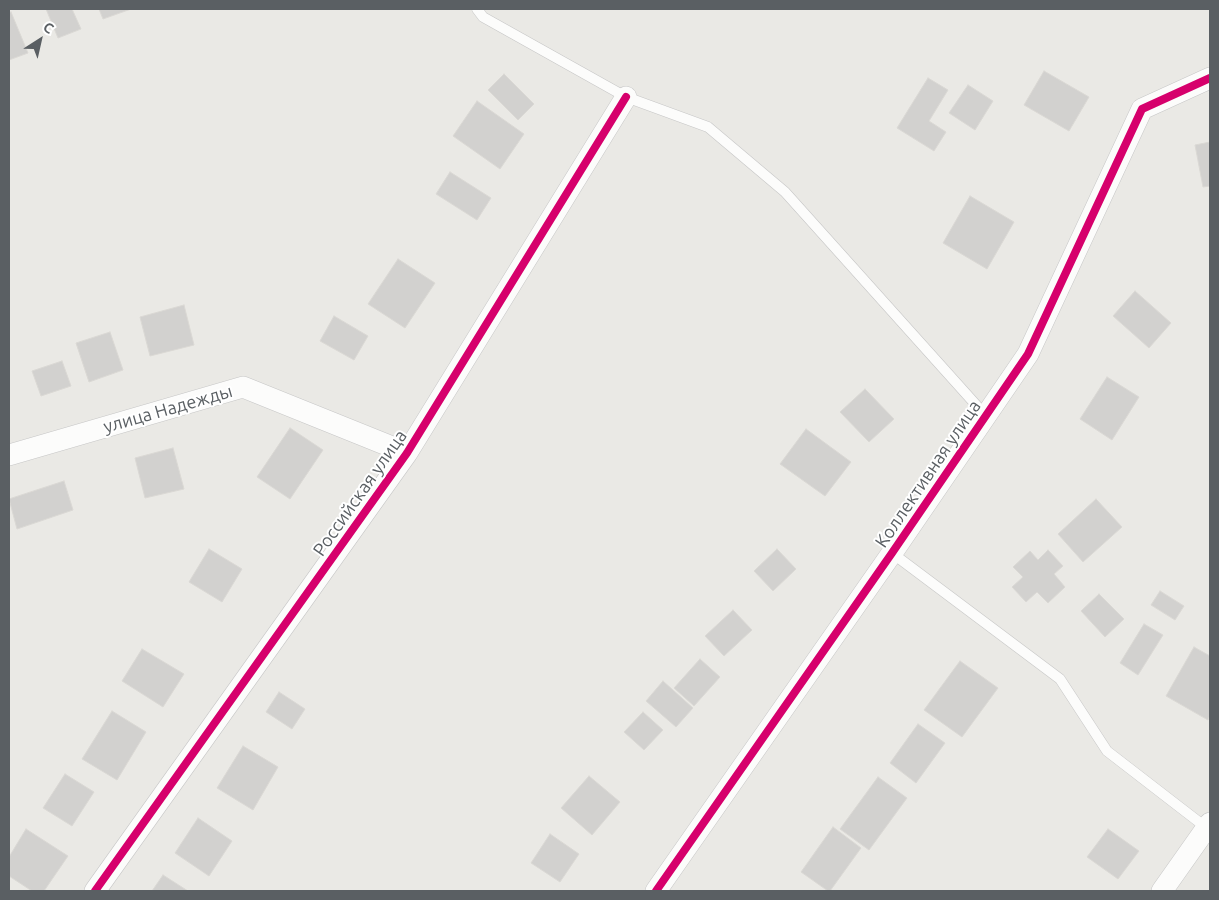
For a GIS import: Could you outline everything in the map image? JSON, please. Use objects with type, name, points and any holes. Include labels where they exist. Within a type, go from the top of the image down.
[{"type":"street","name":"Коллективная улица","points":[[656,891],[892,553],[1028,354],[1142,109],[1209,79]]},
{"type":"street","name":"Российская улица","points":[[95,891],[407,453],[626,97]]},
{"type":"street","name":"улица Надежды","points":[[9,455],[243,387],[407,453]]},
{"type":"street","points":[[1162,891],[1209,827]]},
{"type":"lane","points":[[477,9],[483,17],[626,97],[708,127],[785,192],[986,416]]},
{"type":"lane","points":[[892,553],[1060,679],[1107,751],[1209,827]]},
{"type":"building","points":[[46,9],[72,9],[81,29],[58,38]]},
{"type":"building","points":[[99,9],[131,9],[103,19]]},
{"type":"building","points":[[11,12],[28,53],[9,60],[9,13]]},
{"type":"building","points":[[1044,71],[1089,97],[1069,131],[1024,105]]},
{"type":"building","points":[[504,74],[534,104],[518,120],[488,90]]},
{"type":"building","points":[[928,78],[948,90],[929,121],[946,132],[934,151],[897,128]]},
{"type":"building","points":[[968,85],[993,101],[975,130],[949,113]]},
{"type":"building","points":[[477,101],[524,134],[500,169],[453,136]]},
{"type":"building","points":[[1210,142],[1210,186],[1203,187],[1195,145]]},
{"type":"building","points":[[450,172],[491,198],[477,220],[436,194]]},
{"type":"building","points":[[970,196],[1014,222],[987,269],[943,243]]},
{"type":"building","points":[[398,259],[435,283],[405,328],[368,304]]},
{"type":"building","points":[[1135,291],[1171,323],[1149,348],[1113,316]]},
{"type":"building","points":[[184,305],[194,345],[150,356],[140,317]]},
{"type":"building","points":[[334,316],[368,336],[354,360],[320,341]]},
{"type":"building","points":[[110,332],[123,370],[89,382],[76,343]]},
{"type":"building","points":[[62,361],[71,386],[41,396],[32,371]]},
{"type":"building","points":[[1107,377],[1139,397],[1112,440],[1080,419]]},
{"type":"building","points":[[865,389],[894,419],[869,442],[840,412]]},
{"type":"building","points":[[290,428],[323,450],[290,499],[257,477]]},
{"type":"building","points":[[806,429],[851,462],[825,496],[780,464]]},
{"type":"building","points":[[173,448],[184,489],[145,498],[135,458]]},
{"type":"building","points":[[64,481],[73,510],[17,529],[9,499]]},
{"type":"building","points":[[1096,499],[1122,527],[1083,562],[1058,534]]},
{"type":"building","points":[[209,549],[242,569],[222,602],[189,582]]},
{"type":"building","points":[[777,549],[796,569],[773,591],[754,571]]},
{"type":"building","points":[[1048,550],[1063,566],[1054,574],[1065,587],[1048,603],[1037,592],[1026,602],[1012,587],[1023,577],[1013,567],[1030,551],[1038,560]]},
{"type":"building","points":[[1160,591],[1184,606],[1175,620],[1151,605]]},
{"type":"building","points":[[1099,594],[1124,619],[1105,637],[1081,611]]},
{"type":"building","points":[[733,610],[752,630],[724,656],[705,636]]},
{"type":"building","points":[[1144,624],[1163,635],[1138,675],[1120,663]]},
{"type":"building","points":[[1194,647],[1210,656],[1210,715],[1208,720],[1166,696]]},
{"type":"building","points":[[142,649],[184,674],[163,707],[122,681]]},
{"type":"building","points":[[700,659],[720,677],[694,706],[674,688]]},
{"type":"building","points":[[960,661],[998,688],[962,737],[924,710]]},
{"type":"building","points":[[663,681],[693,708],[676,727],[646,701]]},
{"type":"building","points":[[279,692],[305,709],[292,729],[266,712]]},
{"type":"building","points":[[112,711],[146,732],[117,780],[82,759]]},
{"type":"building","points":[[643,712],[663,730],[644,750],[624,732]]},
{"type":"building","points":[[918,724],[945,743],[916,783],[890,763]]},
{"type":"building","points":[[243,746],[278,767],[253,810],[217,788]]},
{"type":"building","points":[[65,774],[94,792],[72,826],[43,808]]},
{"type":"building","points":[[589,776],[620,802],[592,835],[561,808]]},
{"type":"building","points":[[878,777],[907,798],[869,850],[840,829]]},
{"type":"building","points":[[198,818],[232,841],[209,876],[175,853]]},
{"type":"building","points":[[833,827],[861,848],[830,891],[828,891],[801,872]]},
{"type":"building","points":[[26,829],[68,856],[44,891],[32,891],[9,876],[9,857]]},
{"type":"building","points":[[1108,829],[1139,851],[1118,879],[1087,857]]},
{"type":"building","points":[[550,834],[579,854],[560,882],[531,863]]},
{"type":"building","points":[[163,875],[188,891],[152,891]]},
{"type":"cycle path","points":[[656,891],[892,553],[1028,354],[1142,109],[1210,78]]},
{"type":"cycle path","points":[[95,891],[407,453],[626,97]]}]
